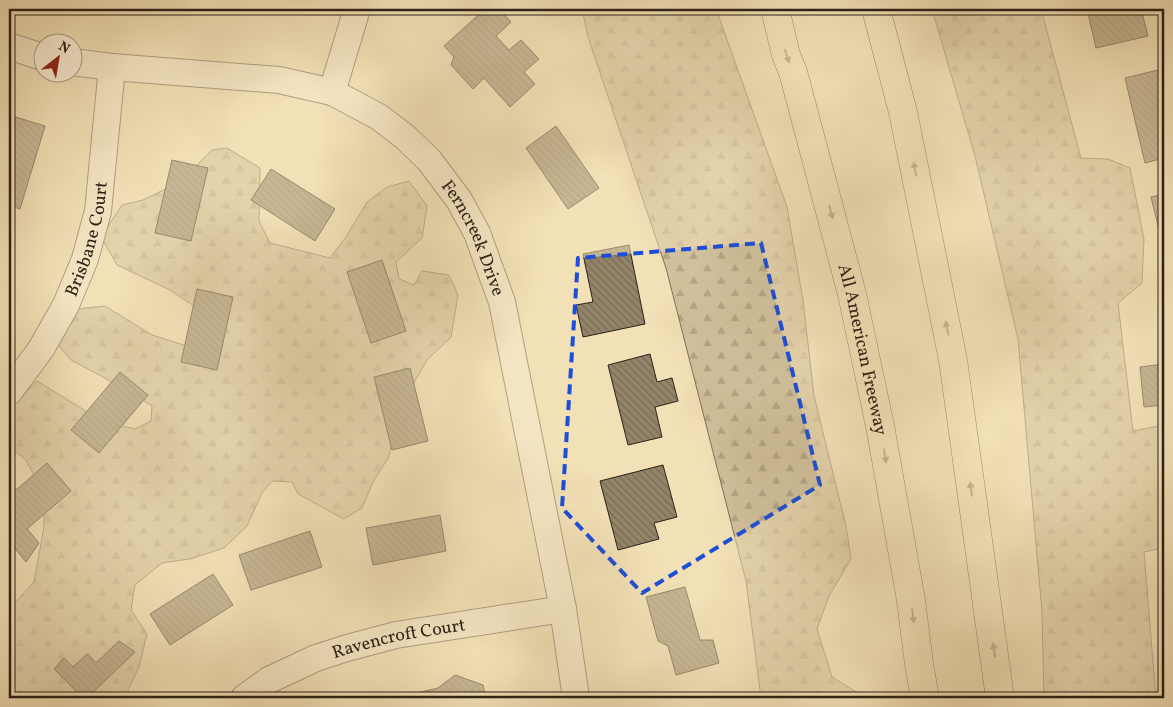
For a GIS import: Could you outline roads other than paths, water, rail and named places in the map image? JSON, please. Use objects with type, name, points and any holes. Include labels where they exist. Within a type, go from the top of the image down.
[{"type":"highway","name":"All American Freeway","points":[[775,9],[852,294],[883,446],[911,600],[925,698]]},
{"type":"highway","points":[[876,9],[904,112],[953,360],[1000,698]]},
{"type":"street","points":[[332,92],[357,9]]},
{"type":"street","points":[[9,46],[32,54]]},
{"type":"street","name":"Ferncreek Drive","points":[[82,63],[271,79],[332,92],[379,116],[406,137],[429,160],[453,192],[477,233],[502,302],[563,609],[576,698]]},
{"type":"street","name":"Brisbane Court","points":[[9,392],[41,348],[66,305],[85,259],[98,211],[112,67]]},
{"type":"street","name":"Ravencroft Court","points":[[244,698],[270,680],[316,658],[347,648],[396,635],[563,609]]}]
